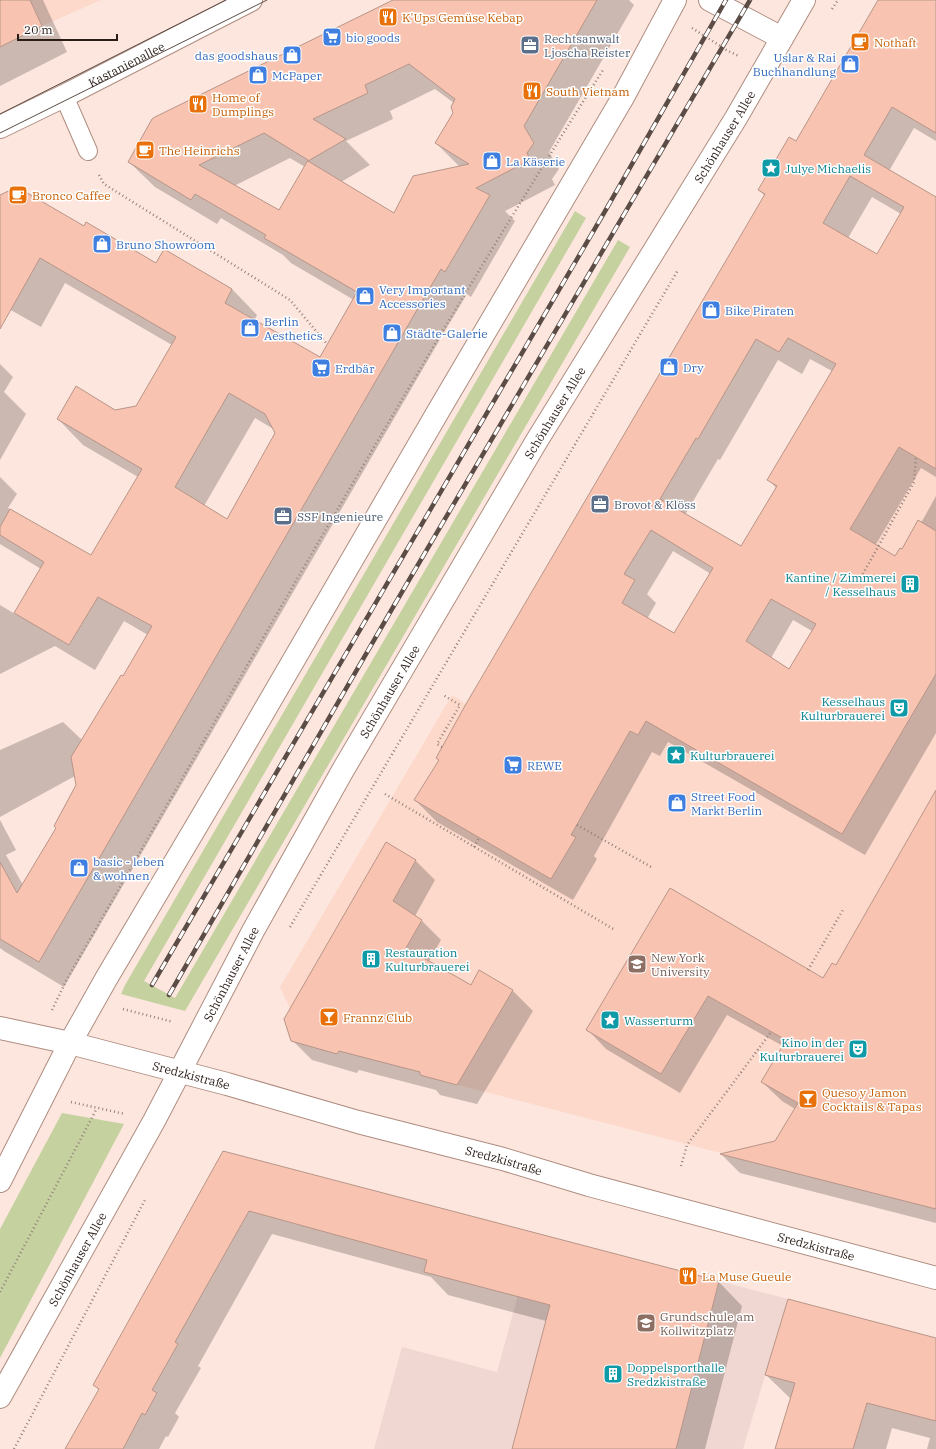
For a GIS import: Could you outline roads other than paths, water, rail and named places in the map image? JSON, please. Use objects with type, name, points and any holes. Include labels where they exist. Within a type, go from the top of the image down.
[{"type":"main road","name":"Kastanienallee","points":[[0,127],[64,96],[251,0]]},
{"type":"main road","points":[[0,1181],[70,1043],[622,99],[675,0]]},
{"type":"main road","points":[[710,0],[782,38]]},
{"type":"main road","name":"Schönhauser Allee","points":[[0,1397],[154,1121],[253,931],[347,764],[536,442],[736,118],[804,0]]},
{"type":"main road","name":"Sredzkistraße","points":[[0,1028],[70,1043],[227,1084],[358,1122],[503,1159],[589,1185],[936,1278]]},
{"type":"lane","points":[[64,96],[88,151]]},
{"type":"tram line","points":[[0,114],[226,0]]},
{"type":"tram line","points":[[0,133],[267,0]]},
{"type":"railway","points":[[152,985],[604,213],[726,0]]},
{"type":"railway","points":[[169,995],[392,609],[750,0]]},
{"type":"place","name":"K'Ups Gemüse Kebap","points":[[388,17]]},
{"type":"place","name":"bio goods","points":[[332,37]]},
{"type":"place","name":"Nothaft","points":[[860,42]]},
{"type":"place","name":"Rechtsanwalt Ljoscha Reister","points":[[530,45]]},
{"type":"place","name":"das goodshaus","points":[[292,55]]},
{"type":"place","name":"Uslar & Rai Buchhandlung","points":[[850,64]]},
{"type":"place","name":"McPaper","points":[[258,75]]},
{"type":"place","name":"South Vietnam","points":[[532,91]]},
{"type":"place","name":"Home of Dumplings","points":[[198,104]]},
{"type":"place","name":"The Heinrichs","points":[[145,150]]},
{"type":"place","name":"La Käserie","points":[[492,161]]},
{"type":"place","name":"Julye Michaelis","points":[[771,168]]},
{"type":"place","name":"Bronco Caffee","points":[[18,195]]},
{"type":"place","name":"Bruno Showroom","points":[[102,244]]},
{"type":"place","name":"Very Important Accessories","points":[[365,296]]},
{"type":"place","name":"Bike Piraten","points":[[711,310]]},
{"type":"place","name":"Berlin Aesthetics","points":[[250,328]]},
{"type":"place","name":"Städte-Galerie","points":[[392,333]]},
{"type":"place","name":"Dry","points":[[669,367]]},
{"type":"place","name":"Erdbär","points":[[321,368]]},
{"type":"place","name":"Brovot & Klöss","points":[[600,504]]},
{"type":"place","name":"SSF Ingenieure","points":[[283,516]]},
{"type":"place","name":"Kantine / Zimmerei / Kesselhaus","points":[[910,584]]},
{"type":"place","name":"Kesselhaus Kulturbrauerei","points":[[899,708]]},
{"type":"place","name":"Kulturbrauerei","points":[[676,755]]},
{"type":"place","name":"REWE","points":[[513,765]]},
{"type":"place","name":"Street Food Markt Berlin","points":[[677,803]]},
{"type":"place","name":"basic - leben & wohnen","points":[[79,868]]},
{"type":"place","name":"Restauration Kulturbrauerei","points":[[371,959]]},
{"type":"place","name":"New York University","points":[[637,964]]},
{"type":"place","name":"Frannz Club","points":[[329,1017]]},
{"type":"place","name":"Wasserturm","points":[[610,1020]]},
{"type":"place","name":"Kino in der Kulturbrauerei","points":[[858,1049]]},
{"type":"place","name":"Queso y Jamon Cocktails & Tapas","points":[[808,1099]]},
{"type":"place","name":"La Muse Gueule","points":[[688,1276]]},
{"type":"place","name":"Grundschule am Kollwitzplatz","points":[[646,1323]]},
{"type":"place","name":"Doppelsporthalle Sredzkistraße","points":[[613,1374]]}]
